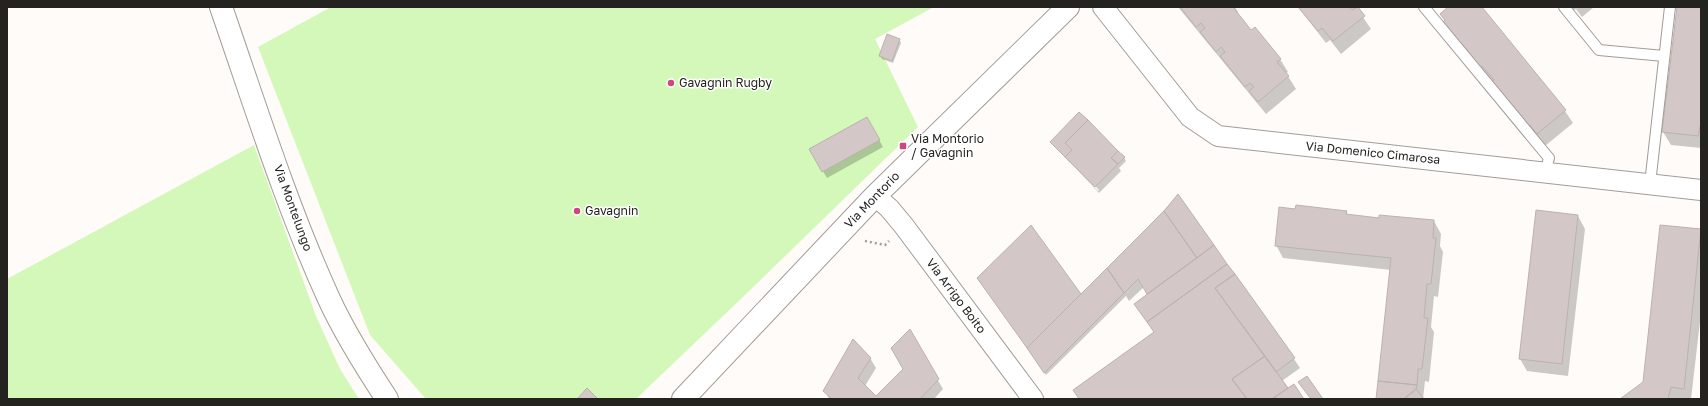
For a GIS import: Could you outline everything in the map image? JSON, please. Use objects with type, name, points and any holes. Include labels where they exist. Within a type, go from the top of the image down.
[{"type":"street","name":"Via Montelungo","points":[[221,7],[302,237],[330,300],[360,358],[386,399]]},
{"type":"street","name":"Via Montorio","points":[[683,399],[875,196],[1068,7]]},
{"type":"street","name":"Via Domenico Cimarosa","points":[[1103,7],[1190,117],[1218,136],[1701,190]]},
{"type":"street","name":"Via Arrigo Boito","points":[[875,196],[889,208],[904,226],[1033,399]]},
{"type":"lane","points":[[1424,7],[1549,158],[1545,172]]},
{"type":"lane","points":[[1564,7],[1599,50],[1664,56]]},
{"type":"lane","points":[[1650,184],[1670,7]]},
{"type":"green space","name":"Gavagnin","points":[[331,7],[934,7],[875,39],[918,127],[636,399],[426,399],[370,335],[258,47]]},
{"type":"green space","points":[[254,145],[316,316],[340,369],[359,399],[7,399],[7,279]]},
{"type":"building","points":[[1180,7],[1233,7],[1251,30],[1255,27],[1281,59],[1277,62],[1289,76],[1258,102],[1249,91],[1254,87],[1250,83],[1245,87],[1220,56],[1225,52],[1221,47],[1216,52],[1200,32],[1205,28],[1201,23],[1196,27]]},
{"type":"building","points":[[1298,7],[1349,7],[1352,10],[1358,7],[1365,16],[1333,41],[1322,28],[1318,31]]},
{"type":"building","points":[[1448,7],[1482,7],[1566,110],[1537,134],[1530,125],[1528,127],[1491,83],[1494,80],[1482,66],[1479,68],[1443,22],[1445,20],[1440,14]]},
{"type":"building","points":[[1677,7],[1701,7],[1701,126],[1698,136],[1662,132]]},
{"type":"building","points":[[887,34],[900,39],[892,61],[879,56]]},
{"type":"building","points":[[1079,112],[1088,120],[1065,143],[1072,150],[1065,157],[1050,142]]},
{"type":"building","points":[[867,117],[880,140],[822,172],[809,149]]},
{"type":"building","points":[[1088,120],[1118,151],[1111,158],[1118,164],[1095,187],[1065,157],[1072,150],[1065,143]]},
{"type":"building","points":[[1118,151],[1125,157],[1118,164],[1111,158]]},
{"type":"building","points":[[1178,194],[1214,245],[1197,258],[1164,211]]},
{"type":"building","points":[[1296,205],[1347,211],[1346,214],[1379,218],[1379,215],[1434,220],[1433,238],[1436,238],[1431,284],[1427,284],[1424,318],[1428,318],[1422,369],[1418,369],[1417,385],[1378,381],[1391,258],[1275,246],[1279,207],[1295,209]]},
{"type":"building","points":[[1536,210],[1578,215],[1562,364],[1519,359]]},
{"type":"building","points":[[1164,211],[1197,258],[1147,294],[1138,279],[1124,293],[1107,268]]},
{"type":"building","points":[[1031,225],[1081,294],[1027,348],[977,278]]},
{"type":"building","points":[[1660,225],[1701,229],[1684,389],[1671,387],[1668,399],[1620,399],[1643,382]]},
{"type":"building","points":[[1214,245],[1227,264],[1147,322],[1134,304]]},
{"type":"building","points":[[1227,264],[1235,274],[1215,288],[1265,356],[1232,379],[1247,399],[1079,399],[1073,390],[1154,332],[1147,322]]},
{"type":"building","points":[[1107,268],[1124,293],[1044,373],[1027,348]]},
{"type":"building","points":[[1235,274],[1295,358],[1276,372],[1215,288]]},
{"type":"building","points":[[910,329],[939,379],[920,399],[832,399],[823,391],[853,339],[871,358],[858,378],[876,396],[903,369],[891,348]]},
{"type":"building","points":[[1265,356],[1288,388],[1272,399],[1247,399],[1232,379]]},
{"type":"building","points":[[1307,376],[1323,399],[1311,399],[1298,382]]},
{"type":"building","points":[[1378,381],[1417,385],[1416,389],[1404,399],[1376,399]]},
{"type":"building","points":[[1294,384],[1304,399],[1272,399],[1288,388]]},
{"type":"building","points":[[587,388],[598,399],[577,399]]},
{"type":"building","points":[[1416,389],[1424,399],[1404,399]]},
{"type":"place","name":"Gavagnin Rugby","points":[[671,83]]},
{"type":"place","name":"Via Montorio / Gavagnin","points":[[903,146]]},
{"type":"place","name":"Gavagnin","points":[[577,211]]}]
